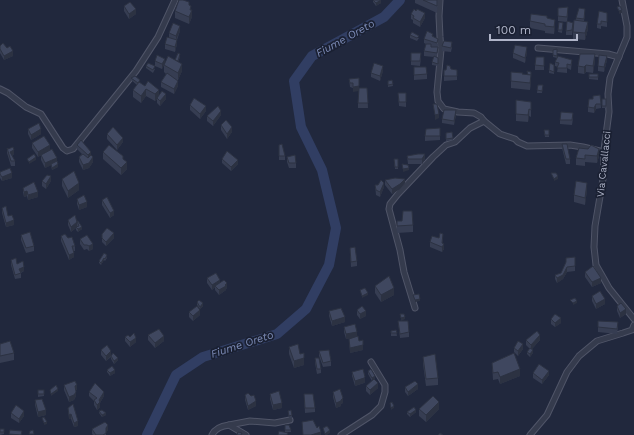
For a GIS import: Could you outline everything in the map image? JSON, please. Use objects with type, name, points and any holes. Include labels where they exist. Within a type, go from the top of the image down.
[{"type":"street","points":[[0,89],[8,93],[26,107],[41,114],[63,148],[67,151],[73,149],[136,71],[158,37],[175,0]]},
{"type":"street","points":[[440,0],[441,50],[437,92],[438,101],[444,109],[474,113],[481,117],[500,134],[515,138],[518,142],[527,146],[570,145],[604,152]]},
{"type":"street","name":"Via Cavallacci","points":[[622,0],[627,26],[627,37],[610,78],[608,94],[609,112],[604,152],[603,179],[595,226],[594,247],[596,265],[609,288],[634,319]]},
{"type":"street","points":[[538,48],[608,54],[619,57]]},
{"type":"street","points":[[415,308],[404,272],[400,250],[389,209],[390,204],[428,161],[446,145],[455,142],[470,128],[484,121]]},
{"type":"street","points":[[530,435],[547,415],[567,372],[579,356],[597,341],[632,330],[634,325]]},
{"type":"street","points":[[341,435],[372,415],[380,406],[386,392],[386,384],[371,362]]},
{"type":"street","points":[[212,435],[219,427],[228,425],[250,421],[275,423],[290,420]]},
{"type":"street","points":[[228,425],[246,435]]},
{"type":"building","points":[[179,0],[189,2],[189,5],[191,6],[190,10],[192,10],[189,17],[175,11]]},
{"type":"building","points":[[373,0],[381,0],[376,3]]},
{"type":"building","points":[[423,0],[437,0],[437,6]]},
{"type":"building","points":[[130,2],[136,9],[129,14],[124,6]]},
{"type":"building","points":[[620,6],[622,10],[619,11],[617,7]]},
{"type":"building","points":[[568,7],[567,17],[558,16],[558,8]]},
{"type":"building","points":[[579,8],[585,9],[584,19],[576,18]]},
{"type":"building","points":[[414,9],[425,13],[420,22],[413,18],[414,16],[411,14]]},
{"type":"building","points":[[599,11],[607,13],[607,22],[601,21],[601,24],[597,24]]},
{"type":"building","points":[[531,14],[547,16],[547,18],[555,20],[554,27],[545,26],[545,24],[530,21]]},
{"type":"building","points":[[574,20],[588,22],[585,33],[573,32]]},
{"type":"building","points":[[567,21],[573,23],[572,30],[566,31]]},
{"type":"building","points":[[559,22],[563,23],[562,30],[558,30]]},
{"type":"building","points":[[173,23],[180,26],[176,36],[169,33]]},
{"type":"building","points":[[427,31],[438,39],[437,43],[424,39]]},
{"type":"building","points":[[412,32],[419,36],[417,38],[410,35]]},
{"type":"building","points":[[167,37],[177,40],[175,47],[165,44]]},
{"type":"building","points":[[444,41],[452,42],[451,48],[442,46]]},
{"type":"building","points":[[3,43],[7,48],[10,46],[13,51],[4,56],[0,49],[0,46]]},
{"type":"building","points":[[426,44],[431,44],[431,47],[438,47],[437,53],[424,51]]},
{"type":"building","points":[[515,45],[527,47],[525,58],[513,53]]},
{"type":"building","points":[[557,49],[557,56],[553,55],[553,50]]},
{"type":"building","points":[[178,53],[180,54],[178,61],[175,60]]},
{"type":"building","points":[[411,53],[421,53],[420,61],[411,61]]},
{"type":"building","points":[[580,54],[595,54],[593,66],[578,66]]},
{"type":"building","points":[[157,55],[165,59],[162,64],[155,61]]},
{"type":"building","points":[[599,55],[607,56],[604,67],[598,66]]},
{"type":"building","points":[[168,56],[182,64],[178,73],[164,65]]},
{"type":"building","points":[[434,56],[438,58],[438,64],[432,62]]},
{"type":"building","points":[[558,56],[572,60],[571,65],[567,64],[567,68],[557,68],[559,63],[555,62]]},
{"type":"building","points":[[536,57],[544,57],[544,66],[535,65]]},
{"type":"building","points":[[148,63],[155,66],[153,70],[146,66]]},
{"type":"building","points":[[374,63],[383,66],[380,76],[371,73]]},
{"type":"building","points":[[550,63],[554,65],[554,72],[549,70]]},
{"type":"building","points":[[447,65],[450,66],[451,69],[457,70],[457,76],[444,76],[444,70],[446,70]]},
{"type":"building","points":[[414,67],[426,67],[427,74],[414,75]]},
{"type":"building","points":[[527,71],[531,72],[531,75],[528,75]]},
{"type":"building","points":[[511,72],[531,75],[530,83],[511,81]]},
{"type":"building","points":[[167,73],[178,81],[174,89],[161,82]]},
{"type":"building","points":[[589,74],[598,74],[598,77],[589,77]]},
{"type":"building","points":[[135,76],[140,80],[138,83],[131,78]]},
{"type":"building","points":[[359,78],[359,86],[353,87],[353,83],[350,83],[349,79]]},
{"type":"building","points":[[392,80],[393,84],[388,85],[388,81]]},
{"type":"building","points":[[148,81],[159,90],[155,94],[146,89],[141,96],[133,90],[139,82],[145,86]]},
{"type":"building","points":[[538,85],[543,85],[542,91],[537,90]]},
{"type":"building","points":[[359,88],[367,88],[368,103],[358,103]]},
{"type":"building","points":[[162,91],[166,94],[160,101],[157,98]]},
{"type":"building","points":[[398,93],[406,93],[406,102],[399,102]]},
{"type":"building","points":[[600,95],[601,104],[596,104],[594,108],[588,107],[589,99],[593,99],[593,96]]},
{"type":"building","points":[[194,98],[206,106],[200,114],[190,105]]},
{"type":"building","points":[[602,99],[606,99],[606,106],[602,106]]},
{"type":"building","points":[[516,100],[531,102],[531,110],[529,109],[528,115],[516,114]]},
{"type":"building","points":[[433,104],[437,104],[439,114],[435,115]]},
{"type":"building","points":[[218,106],[221,111],[213,121],[207,116]]},
{"type":"building","points":[[444,110],[456,110],[454,121],[442,119]]},
{"type":"building","points":[[561,112],[573,113],[572,120],[560,120]]},
{"type":"building","points":[[226,120],[232,127],[227,134],[221,125]]},
{"type":"building","points":[[39,123],[41,129],[31,135],[28,129]]},
{"type":"building","points":[[113,127],[123,138],[117,145],[107,134]]},
{"type":"building","points":[[440,128],[440,136],[425,136],[426,129]]},
{"type":"building","points":[[544,130],[549,130],[549,135],[545,135]]},
{"type":"building","points":[[452,132],[453,138],[446,139],[446,133]]},
{"type":"building","points":[[44,136],[50,145],[38,152],[32,143]]},
{"type":"building","points":[[81,140],[91,152],[88,155],[77,145]]},
{"type":"building","points":[[282,144],[285,156],[279,156],[279,145]]},
{"type":"building","points":[[562,144],[567,144],[570,159],[566,159]]},
{"type":"building","points":[[109,145],[123,156],[123,159],[127,162],[121,168],[103,152]]},
{"type":"building","points":[[591,145],[599,149],[597,156],[585,155],[585,159],[576,158],[579,148],[588,149]]},
{"type":"building","points":[[13,147],[14,150],[10,152],[15,161],[11,161],[7,148]]},
{"type":"building","points":[[52,149],[57,158],[45,163],[41,155]]},
{"type":"building","points":[[227,151],[238,160],[231,167],[222,159]]},
{"type":"building","points":[[34,154],[36,157],[29,162],[27,159]]},
{"type":"building","points":[[83,154],[88,158],[91,155],[93,157],[89,163],[83,165],[79,157]]},
{"type":"building","points":[[425,154],[422,159],[408,159],[407,156]]},
{"type":"building","points":[[295,155],[296,163],[289,163],[287,157]]},
{"type":"building","points":[[394,159],[398,159],[398,167],[395,167]]},
{"type":"building","points":[[57,161],[58,164],[52,168],[51,164]]},
{"type":"building","points":[[402,164],[408,165],[409,168],[403,169]]},
{"type":"building","points":[[10,168],[12,173],[2,177],[0,172]]},
{"type":"building","points":[[74,171],[79,183],[68,191],[62,179]]},
{"type":"building","points":[[551,173],[556,173],[558,176],[554,179]]},
{"type":"building","points":[[47,175],[51,176],[46,184],[42,181]]},
{"type":"building","points":[[395,178],[405,179],[392,189],[385,180]]},
{"type":"building","points":[[381,180],[384,183],[380,192],[376,190],[375,185],[378,185]]},
{"type":"building","points":[[576,181],[587,183],[585,198],[574,195]]},
{"type":"building","points":[[34,182],[38,192],[28,195],[27,191],[24,192],[23,188]]},
{"type":"building","points":[[84,195],[87,202],[79,205],[77,199]]},
{"type":"building","points":[[107,197],[114,211],[110,213],[102,200]]},
{"type":"building","points":[[6,206],[8,216],[12,215],[14,220],[6,223],[2,208]]},
{"type":"building","points":[[403,211],[412,211],[413,225],[397,226],[397,221],[402,221]]},
{"type":"building","points":[[75,215],[77,222],[71,227],[68,220]]},
{"type":"building","points":[[77,221],[82,227],[78,229],[76,227],[79,226]]},
{"type":"building","points":[[107,228],[114,233],[106,242],[102,238],[102,234]]},
{"type":"building","points":[[30,232],[34,246],[26,248],[21,235]]},
{"type":"building","points":[[440,233],[443,234],[442,243],[444,244],[442,247],[430,242],[432,236],[439,238]]},
{"type":"building","points":[[65,234],[68,238],[72,237],[75,246],[72,246],[74,253],[69,255],[61,236]]},
{"type":"building","points":[[87,235],[93,244],[89,246],[84,245],[80,239]]},
{"type":"building","points":[[355,247],[357,261],[351,262],[350,248]]},
{"type":"building","points":[[104,253],[107,255],[101,263],[99,261]]},
{"type":"building","points":[[575,257],[575,266],[567,267],[563,275],[557,278],[555,275],[561,273],[566,262],[566,258]]},
{"type":"building","points":[[16,258],[17,264],[23,261],[24,267],[19,269],[21,273],[15,275],[11,260]]},
{"type":"building","points":[[593,266],[601,278],[592,282],[585,272]]},
{"type":"building","points":[[216,273],[220,280],[212,285],[207,278]]},
{"type":"building","points":[[389,276],[394,288],[381,295],[375,286]]},
{"type":"building","points":[[224,280],[227,283],[225,285],[226,286],[219,290],[215,286]]},
{"type":"building","points":[[365,288],[368,293],[362,296],[360,290]]},
{"type":"building","points":[[600,291],[605,299],[596,304],[592,296]]},
{"type":"building","points":[[419,294],[420,299],[415,300],[413,295]]},
{"type":"building","points":[[575,298],[577,301],[573,303],[570,300]]},
{"type":"building","points":[[199,300],[203,303],[200,307],[197,302]]},
{"type":"building","points":[[621,303],[626,309],[620,313],[617,306]]},
{"type":"building","points":[[197,306],[200,310],[193,316],[189,312]]},
{"type":"building","points":[[362,306],[366,311],[360,314],[357,310]]},
{"type":"building","points":[[341,308],[345,317],[332,321],[329,311]]},
{"type":"building","points":[[400,314],[404,314],[405,317],[401,318]]},
{"type":"building","points":[[555,314],[561,318],[555,323],[551,319]]},
{"type":"building","points":[[398,321],[408,321],[409,332],[400,334]]},
{"type":"building","points":[[598,321],[618,322],[617,329],[598,327]]},
{"type":"building","points":[[355,324],[357,332],[346,334],[344,327]]},
{"type":"building","points":[[159,329],[164,336],[155,343],[148,335]]},
{"type":"building","points":[[396,330],[397,333],[391,333],[391,331]]},
{"type":"building","points":[[537,331],[540,335],[531,345],[526,340]]},
{"type":"building","points":[[134,333],[136,338],[130,342],[125,337],[128,335],[130,337]]},
{"type":"building","points":[[358,336],[359,341],[363,340],[363,345],[350,348],[349,339]]},
{"type":"building","points":[[10,341],[14,353],[0,356],[0,344]]},
{"type":"building","points":[[518,341],[523,344],[518,351],[514,348]]},
{"type":"building","points":[[298,344],[300,354],[304,353],[304,358],[294,361],[289,347]]},
{"type":"building","points":[[107,345],[111,351],[106,356],[101,350]]},
{"type":"building","points":[[530,348],[533,350],[530,354],[527,352]]},
{"type":"building","points":[[329,350],[331,361],[323,363],[319,351]]},
{"type":"building","points":[[113,353],[118,358],[114,361],[111,356]]},
{"type":"building","points":[[514,353],[520,369],[500,377],[498,372],[493,373],[492,363]]},
{"type":"building","points":[[435,354],[438,378],[426,379],[423,357]]},
{"type":"building","points":[[315,358],[319,358],[321,369],[317,369]]},
{"type":"building","points":[[539,364],[549,371],[542,380],[533,373]]},
{"type":"building","points":[[112,366],[115,370],[110,373],[107,370]]},
{"type":"building","points":[[363,369],[365,377],[355,381],[352,372]]},
{"type":"building","points":[[371,369],[375,376],[372,378],[368,371]]},
{"type":"building","points":[[374,379],[378,383],[370,390],[366,386]]},
{"type":"building","points":[[75,381],[77,385],[75,386],[76,392],[74,395],[69,397],[64,385]]},
{"type":"building","points":[[415,381],[418,384],[408,392],[405,387]]},
{"type":"building","points":[[95,383],[104,392],[99,400],[100,402],[97,405],[94,400],[97,398],[89,392]]},
{"type":"building","points":[[56,385],[58,389],[51,394],[50,390]]},
{"type":"building","points":[[340,389],[343,398],[341,401],[336,403],[333,392]]},
{"type":"building","points":[[38,390],[44,390],[44,394],[38,394]]},
{"type":"building","points":[[279,391],[282,403],[273,405],[270,394]]},
{"type":"building","points":[[248,393],[251,396],[254,395],[256,401],[248,406],[245,395]]},
{"type":"building","points":[[304,394],[313,394],[315,408],[305,408]]},
{"type":"building","points":[[433,396],[439,402],[426,415],[419,409]]},
{"type":"building","points":[[42,399],[46,410],[38,412],[35,400]]},
{"type":"building","points":[[392,402],[394,406],[391,408],[390,403]]},
{"type":"building","points":[[73,404],[78,421],[74,423],[71,414],[69,415],[68,408]]},
{"type":"building","points":[[16,405],[24,411],[19,419],[11,413]]},
{"type":"building","points":[[414,407],[416,410],[410,414],[407,412]]},
{"type":"building","points":[[102,410],[106,413],[102,415],[99,411]]},
{"type":"building","points":[[291,410],[292,415],[289,416],[288,411]]},
{"type":"building","points":[[44,417],[47,422],[44,423],[42,418]]},
{"type":"building","points":[[313,420],[317,428],[319,426],[321,432],[311,435],[303,435],[302,422]]},
{"type":"building","points":[[105,422],[108,425],[106,428],[106,433],[103,435],[96,435],[92,429]]},
{"type":"building","points":[[285,425],[289,425],[291,430],[285,430]]},
{"type":"building","points":[[327,426],[330,430],[325,434],[323,428]]},
{"type":"building","points":[[0,429],[4,429],[4,432],[0,432]]},
{"type":"building","points":[[10,430],[22,431],[21,435],[9,434]]},
{"type":"building","points":[[33,430],[34,434],[29,434],[30,431]]},
{"type":"building","points":[[279,431],[288,433],[287,435],[278,435]]},
{"type":"building","points":[[238,432],[242,433],[241,435],[237,435]]},
{"type":"waterway","name":"Fiume Oreto","points":[[147,435],[176,375],[203,357],[277,334],[306,309],[329,265],[336,228],[322,170],[301,127],[294,81],[312,56],[384,17],[400,0]]}]
